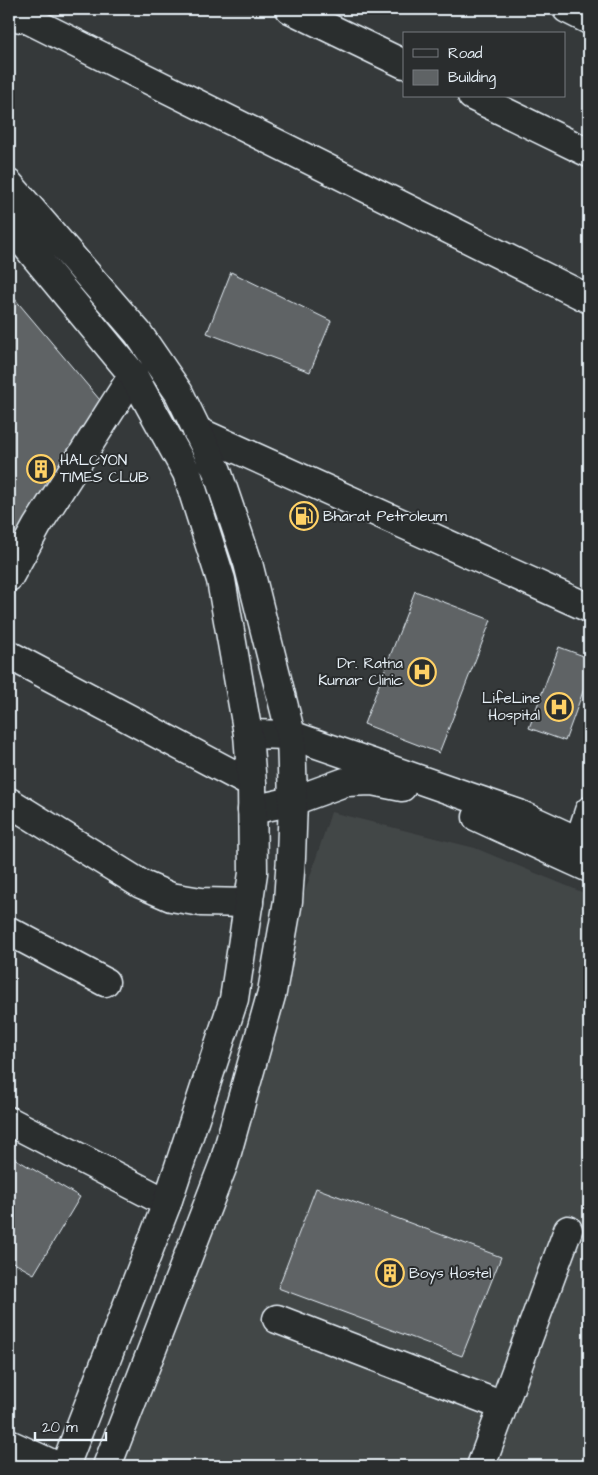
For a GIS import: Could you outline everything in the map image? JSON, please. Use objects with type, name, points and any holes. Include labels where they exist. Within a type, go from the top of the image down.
[{"type":"main road","points":[[290,9],[403,64]]},
{"type":"main road","points":[[567,9],[589,20]]},
{"type":"main road","points":[[23,14],[589,299]]},
{"type":"main road","points":[[476,98],[589,153]]},
{"type":"main road","points":[[9,184],[138,333],[179,394],[217,471],[248,563],[291,735],[293,802],[288,901],[272,992],[224,1163],[107,1466]]},
{"type":"main road","points":[[9,225],[133,375],[190,482],[221,580],[248,734],[252,797],[253,873],[234,999],[167,1203],[65,1466]]},
{"type":"main road","points":[[9,576],[37,526],[133,375]]},
{"type":"main road","points":[[197,431],[589,608]]},
{"type":"main road","points":[[9,655],[252,797],[293,802],[345,782],[372,781],[409,788],[589,868]]},
{"type":"main road","points":[[248,734],[291,735],[519,814],[584,844],[589,811]]},
{"type":"main road","points":[[9,802],[141,884],[171,897],[201,902],[249,903]]},
{"type":"main road","points":[[9,931],[105,982]]},
{"type":"main road","points":[[9,1121],[167,1203]]},
{"type":"main road","points":[[481,1466],[568,1230]]},
{"type":"main road","points":[[277,1319],[503,1406]]},
{"type":"main road","points":[[9,1444],[57,1466]]},
{"type":"shaded area","points":[[331,812],[475,848],[589,895],[589,1466],[118,1466]]},
{"type":"building","points":[[231,272],[331,321],[310,372],[207,333]]},
{"type":"building","name":"HALCYON TIMES CLUB","points":[[9,292],[110,412],[9,577]]},
{"type":"building","points":[[415,591],[491,620],[439,753],[364,724]]},
{"type":"building","points":[[559,647],[589,658],[589,675],[565,741],[529,728]]},
{"type":"building","points":[[9,1155],[80,1197],[34,1274],[9,1260]]},
{"type":"building","name":"Boys Hostel","points":[[316,1188],[501,1257],[462,1356],[278,1288]]},
{"type":"place","name":"HALCYON TIMES CLUB","points":[[41,469]]},
{"type":"place","name":"Bharat Petroleum","points":[[304,516]]},
{"type":"place","name":"Dr. Ratna Kumar Clinic","points":[[422,672]]},
{"type":"place","name":"LifeLine Hospital","points":[[559,707]]},
{"type":"place","name":"Boys Hostel","points":[[390,1273]]}]
